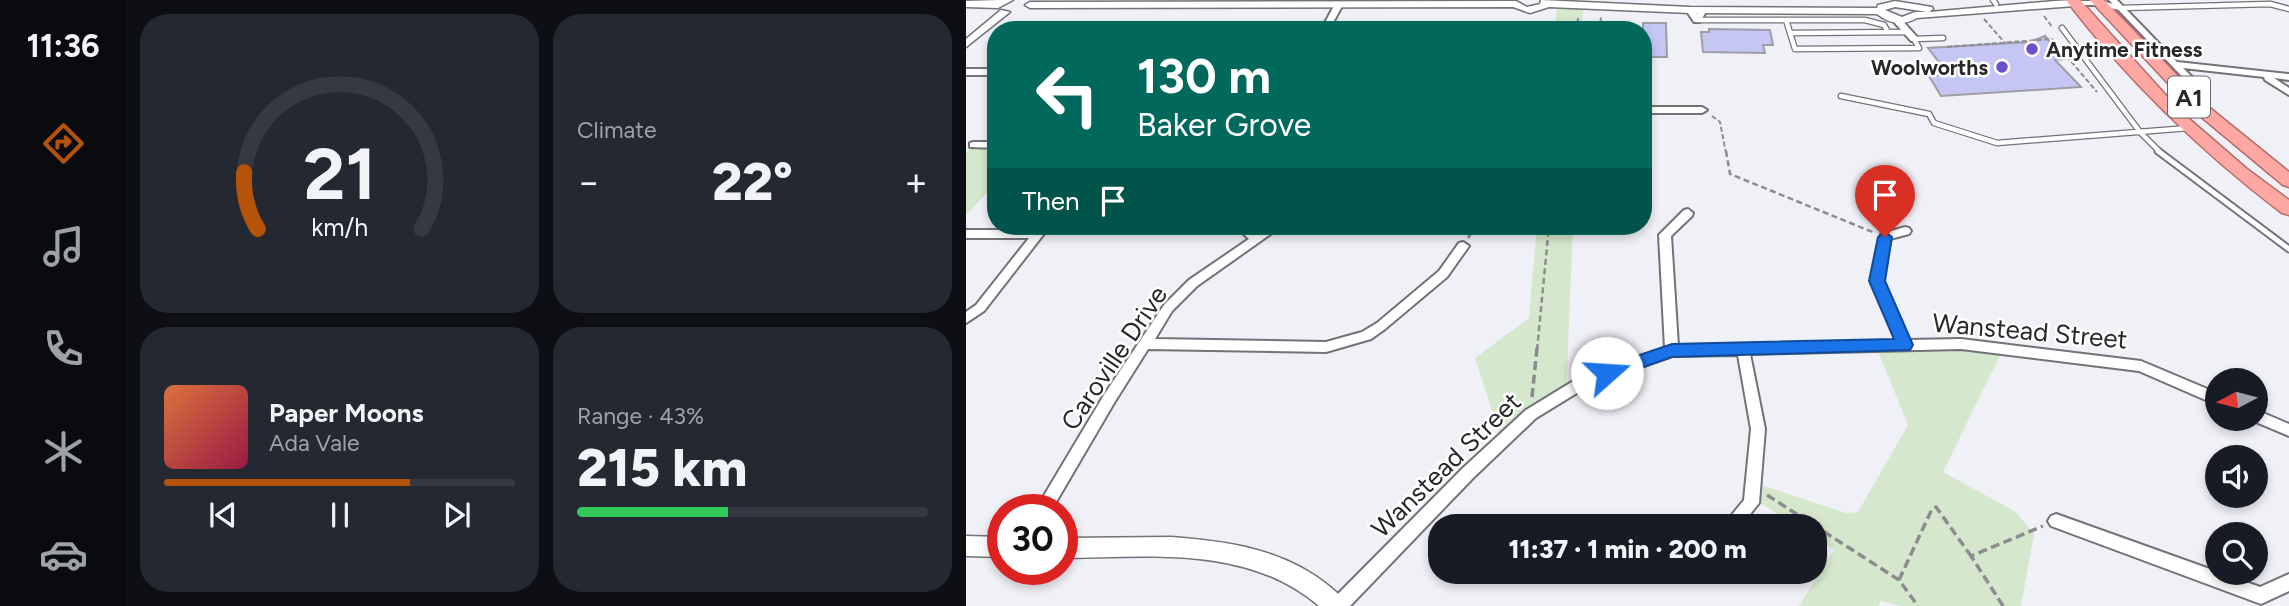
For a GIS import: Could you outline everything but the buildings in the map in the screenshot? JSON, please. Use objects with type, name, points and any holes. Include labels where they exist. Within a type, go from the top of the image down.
[{"type":"highway","name":"A1","points":[[2074,1],[2150,90],[2189,128],[2241,173],[2289,209]]},
{"type":"highway","name":"A1","points":[[2103,1],[2199,107],[2289,181]]},
{"type":"street","points":[[1880,11],[1885,5],[1894,2],[1939,10],[2017,0]]},
{"type":"street","points":[[966,4],[1004,6],[1031,2],[1296,3],[1338,6],[1517,2],[1519,8],[1530,10],[1546,2],[1583,7],[1690,10],[1880,11],[1886,17],[1911,27],[2031,4],[2103,1],[2121,8],[2175,64],[2202,94],[2204,100],[2199,107]]},
{"type":"street","points":[[989,21],[1004,6]]},
{"type":"street","points":[[1330,21],[1338,6]]},
{"type":"street","points":[[1906,6],[1911,27]]},
{"type":"street","points":[[1690,10],[1697,20],[1703,10]]},
{"type":"street","points":[[966,44],[987,23]]},
{"type":"street","points":[[2175,64],[2289,77]]},
{"type":"street","points":[[966,72],[987,72]]},
{"type":"street","points":[[2265,76],[2289,92]]},
{"type":"street","points":[[1652,110],[1702,110]]},
{"type":"street","points":[[974,145],[987,145]]},
{"type":"street","points":[[1672,351],[1665,235],[1688,213]]},
{"type":"street","points":[[1905,231],[1885,237],[1877,281],[1905,345]]},
{"type":"street","points":[[966,234],[987,233]]},
{"type":"street","points":[[966,318],[980,307],[1037,235]]},
{"type":"street","points":[[1252,235],[1256,238]]},
{"type":"street","name":"Caroville Drive","points":[[1053,494],[1168,308],[1193,283],[1261,235]]},
{"type":"street","points":[[1144,344],[1326,347],[1350,342],[1381,326],[1443,274],[1463,246]]},
{"type":"street","name":"Wanstead Street","points":[[1337,606],[1468,473],[1531,414],[1585,380],[1672,351],[1961,344],[2141,366],[2205,394]]},
{"type":"street","points":[[1741,514],[1751,503],[1758,429],[1743,349]]},
{"type":"street","points":[[2268,421],[2289,430]]},
{"type":"street","points":[[2056,521],[2261,596],[2289,582]]},
{"type":"street","points":[[966,546],[987,547]]},
{"type":"street","points":[[1078,548],[1184,549],[1249,556],[1277,564],[1302,577],[1337,606]]},
{"type":"lane","points":[[2103,1],[2121,8],[2270,4],[2289,9]]},
{"type":"lane","points":[[1697,20],[1865,20],[1884,25],[1888,32]]},
{"type":"lane","points":[[1786,20],[1795,49],[1919,48],[1911,27]]},
{"type":"lane","points":[[1790,33],[1888,32],[1911,27],[1930,38],[1943,38]]},
{"type":"lane","points":[[2062,28],[2140,132],[2172,162],[2289,249]]},
{"type":"lane","points":[[1841,96],[1929,114],[1934,123],[1997,143],[2189,128]]},
{"type":"path","points":[[1578,21],[1583,7]]},
{"type":"path","points":[[2044,16],[2054,28]]},
{"type":"path","points":[[1986,22],[2005,43]]},
{"type":"path","points":[[1930,38],[1937,47],[2052,39],[2099,93]]},
{"type":"path","points":[[1702,110],[1720,122],[1730,174],[1885,237]]},
{"type":"path","points":[[1531,414],[1548,235]]},
{"type":"path","points":[[1752,486],[1899,580],[1919,606]]},
{"type":"path","points":[[1899,580],[1931,509],[1936,507],[2003,606]]},
{"type":"path","points":[[1971,556],[2056,521]]},
{"type":"green space","points":[[1557,5],[1584,7],[1582,21],[1556,21]]},
{"type":"green space","points":[[973,145],[987,145],[987,193],[966,215],[966,153]]},
{"type":"green space","points":[[1536,235],[1573,235],[1566,392],[1502,441],[1475,358],[1529,318]]},
{"type":"green space","points":[[1876,346],[2003,349],[1943,472],[2016,512],[2034,534],[2021,606],[1901,606],[1881,601],[1878,606],[1799,606],[1813,584],[1827,584],[1827,561],[1834,550],[1827,545],[1827,514],[1778,514],[1751,497],[1752,482],[1846,513],[1858,512],[1908,425]]},
{"type":"place","name":"Anytime Fitness","points":[[2032,49]]},
{"type":"place","name":"Woolworths","points":[[2002,67]]},
{"type":"route","points":[[1607,373],[1672,351],[1905,345],[1877,281],[1885,237]]}]
